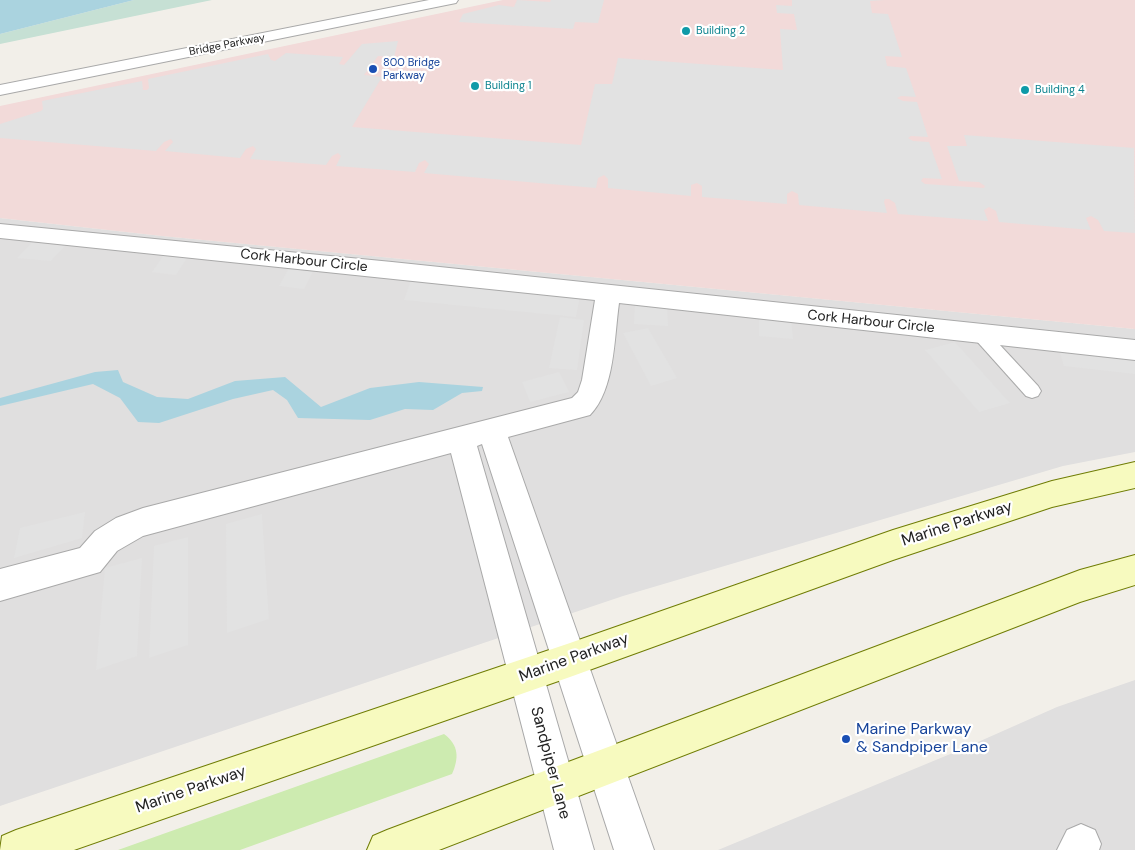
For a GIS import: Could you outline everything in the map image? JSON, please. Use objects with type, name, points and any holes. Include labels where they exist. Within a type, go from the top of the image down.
[{"type":"main road","name":"Marine Parkway","points":[[16,850],[570,660],[717,606],[965,521],[1052,494],[1135,475]]},
{"type":"main road","points":[[387,850],[1080,586],[1135,570]]},
{"type":"street","name":"Bridge Parkway","points":[[1,90],[451,0]]},
{"type":"street","name":"Cork Harbour Circle","points":[[0,231],[392,270],[1135,350]]},
{"type":"street","points":[[0,585],[89,561],[106,541],[127,528],[143,522],[580,407],[589,398],[595,380],[608,294]]},
{"type":"street","points":[[492,431],[634,850]]},
{"type":"street","points":[[461,439],[526,675]]},
{"type":"street","name":"Sandpiper Lane","points":[[526,675],[574,850]]},
{"type":"lane","points":[[980,334],[1032,391]]},
{"type":"shaded area","points":[[503,0],[1135,0],[1135,329],[162,236],[0,218],[0,106]]},
{"type":"shaded area","points":[[517,0],[550,2],[551,0],[604,0],[598,23],[575,22],[573,29],[459,22],[463,14],[499,5],[514,7]]},
{"type":"shaded area","points":[[792,0],[884,0],[870,1],[872,13],[888,14],[902,57],[885,56],[887,66],[906,68],[916,97],[901,96],[897,98],[903,101],[917,102],[928,137],[911,136],[908,138],[913,141],[929,142],[942,179],[923,178],[921,181],[925,184],[984,188],[985,186],[979,182],[959,181],[947,146],[967,146],[964,135],[1134,148],[1135,233],[1104,231],[1098,220],[1091,216],[1086,218],[1091,230],[999,222],[996,211],[989,207],[984,210],[988,221],[898,214],[895,203],[889,199],[885,199],[884,202],[887,213],[799,205],[798,194],[792,191],[787,194],[787,204],[702,197],[702,186],[697,183],[691,185],[691,196],[608,188],[608,179],[604,175],[598,178],[596,188],[424,173],[429,164],[425,160],[419,163],[415,172],[336,166],[341,156],[338,153],[332,156],[326,165],[250,159],[256,149],[253,146],[246,149],[240,158],[165,151],[173,142],[171,139],[164,142],[156,151],[0,138],[0,124],[41,111],[43,109],[42,101],[142,81],[143,90],[147,90],[149,88],[148,79],[268,54],[271,60],[275,61],[286,53],[343,57],[339,64],[344,65],[362,44],[398,41],[394,57],[378,56],[364,75],[382,77],[352,127],[581,145],[595,84],[612,84],[618,58],[783,70],[780,29],[797,30],[794,14],[777,13],[776,5],[792,6]]},
{"type":"shaded area","points":[[0,218],[162,236],[1135,329],[1135,452],[1063,466],[623,596],[0,806]]},
{"type":"shaded area","points":[[32,242],[65,246],[51,261],[17,258]]},
{"type":"shaded area","points":[[163,256],[187,258],[176,275],[152,272]]},
{"type":"shaded area","points":[[289,268],[313,271],[304,289],[279,286]]},
{"type":"shaded area","points":[[411,280],[580,297],[576,317],[404,300]]},
{"type":"shaded area","points":[[635,303],[667,306],[668,326],[634,324]]},
{"type":"shaded area","points":[[759,315],[791,319],[793,339],[759,336]]},
{"type":"shaded area","points":[[560,317],[584,320],[577,370],[549,368]]},
{"type":"shaded area","points":[[648,328],[677,378],[651,386],[623,333]]},
{"type":"shaded area","points":[[955,342],[1010,403],[979,412],[925,350]]},
{"type":"shaded area","points":[[1057,344],[1135,352],[1135,374],[1064,366]]},
{"type":"shaded area","points":[[559,372],[569,392],[530,402],[522,382]]},
{"type":"shaded area","points":[[85,512],[82,538],[14,558],[20,528]]},
{"type":"shaded area","points":[[262,514],[269,619],[227,633],[226,524]]},
{"type":"shaded area","points":[[188,537],[188,645],[149,658],[154,546]]},
{"type":"shaded area","points":[[142,558],[137,656],[96,670],[105,568]]},
{"type":"shaded area","points":[[1135,680],[1135,850],[718,850],[960,750],[1057,707]]},
{"type":"green space","points":[[134,0],[212,0],[0,44],[0,34]]},
{"type":"green space","points":[[444,734],[453,743],[456,752],[456,763],[452,774],[240,850],[118,850]]},
{"type":"water","points":[[0,0],[134,0],[0,34]]},
{"type":"water","points":[[118,370],[123,382],[157,397],[188,399],[235,381],[285,377],[321,407],[370,388],[419,382],[483,387],[482,391],[462,393],[433,410],[405,409],[370,420],[298,418],[287,400],[273,390],[233,399],[159,423],[138,422],[120,398],[93,384],[0,406],[0,398],[95,372]]},
{"type":"place","name":"Building 2","points":[[686,31]]},
{"type":"place","name":"800 Bridge Parkway","points":[[373,69]]},
{"type":"place","name":"Building 1","points":[[475,86]]},
{"type":"place","name":"Building 4","points":[[1025,90]]},
{"type":"place","name":"Marine Parkway & Sandpiper Lane","points":[[846,739]]}]
